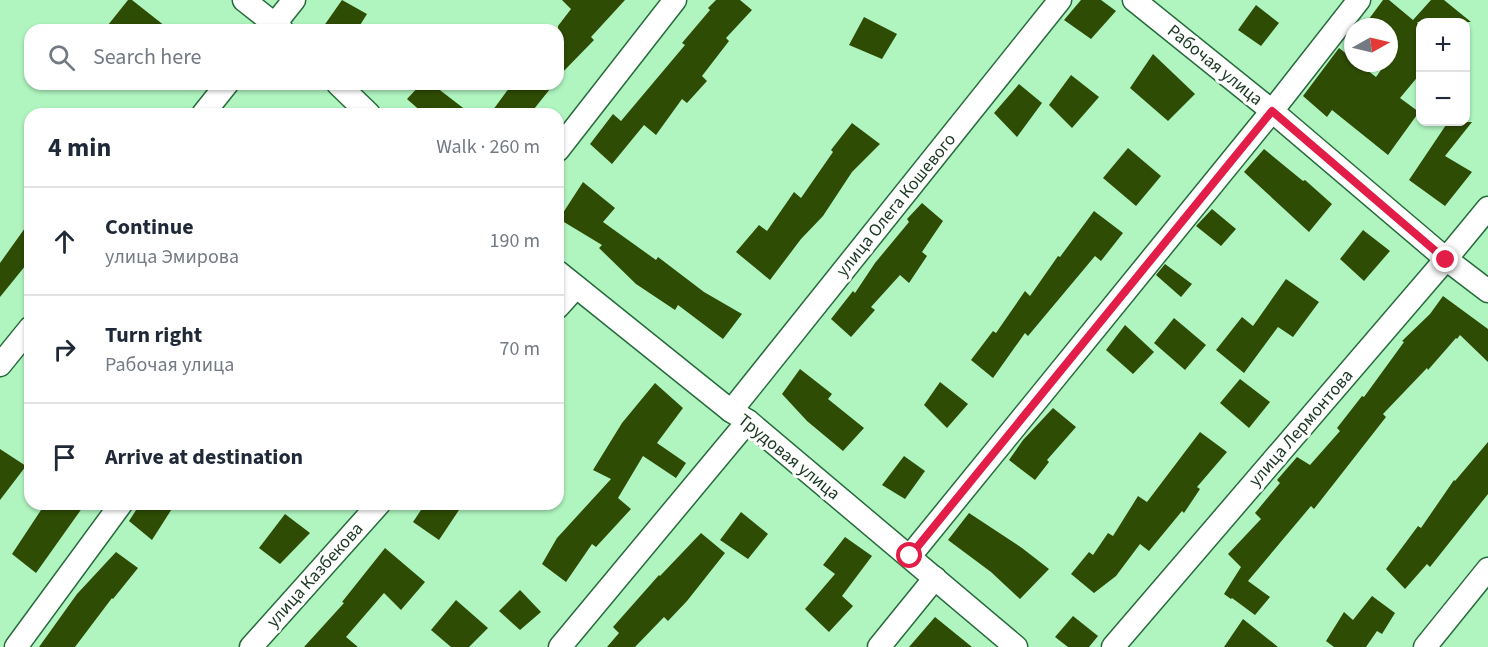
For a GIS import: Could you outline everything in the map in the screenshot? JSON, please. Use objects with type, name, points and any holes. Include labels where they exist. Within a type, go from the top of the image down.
[{"type":"street","points":[[244,0],[271,24]]},
{"type":"street","points":[[279,24],[294,0]]},
{"type":"street","points":[[564,142],[675,0]]},
{"type":"street","name":"улица Олега Кошевого","points":[[560,647],[1060,0]]},
{"type":"street","name":"Рабочая улица","points":[[1134,0],[1272,111],[1446,260],[1488,291]]},
{"type":"street","points":[[910,556],[1272,111],[1359,0]]},
{"type":"street","points":[[208,108],[222,90]]},
{"type":"street","points":[[344,90],[363,108]]},
{"type":"street","name":"улица Лермонтова","points":[[1113,647],[1446,260],[1488,208]]},
{"type":"street","name":"Трудовая улица","points":[[564,277],[739,416],[910,556],[1016,647]]},
{"type":"street","points":[[564,300],[576,287]]},
{"type":"street","points":[[0,365],[24,335]]},
{"type":"street","points":[[16,647],[116,510]]},
{"type":"street","name":"улица Казбекова","points":[[251,647],[374,510]]},
{"type":"street","points":[[1425,647],[1488,569]]},
{"type":"street","points":[[879,647],[935,578]]},
{"type":"building","points":[[128,0],[132,0],[162,24],[109,24]]},
{"type":"building","points":[[342,0],[367,14],[361,24],[325,24]]},
{"type":"building","points":[[562,0],[625,0],[591,37],[594,40],[564,71],[564,24],[560,24],[571,9]]},
{"type":"building","points":[[716,0],[740,0],[752,10],[726,38],[729,41],[702,76],[707,81],[687,103],[682,99],[656,135],[644,125],[612,164],[590,144],[613,114],[621,121],[685,45],[682,43]]},
{"type":"building","points":[[1081,0],[1101,0],[1116,11],[1091,39],[1064,20]]},
{"type":"building","points":[[1383,0],[1389,0],[1413,20],[1431,0],[1444,0],[1466,18],[1416,18],[1416,79],[1400,98],[1416,110],[1416,116],[1388,155],[1332,110],[1327,117],[1303,96],[1339,48],[1344,52],[1344,72],[1370,72],[1376,77],[1380,72],[1398,72],[1398,18],[1370,18]]},
{"type":"building","points":[[1256,5],[1279,23],[1261,46],[1238,30]]},
{"type":"building","points":[[864,17],[897,34],[882,59],[849,45]]},
{"type":"building","points":[[1153,54],[1195,94],[1168,121],[1130,88]]},
{"type":"building","points":[[1071,75],[1099,97],[1072,128],[1049,105]]},
{"type":"building","points":[[1019,84],[1042,103],[1017,137],[994,113]]},
{"type":"building","points":[[415,90],[440,90],[463,108],[417,108],[407,99]]},
{"type":"building","points":[[508,90],[549,90],[535,108],[494,108]]},
{"type":"building","points":[[852,123],[880,144],[852,172],[823,216],[801,239],[770,280],[736,252],[759,225],[767,231],[794,192],[801,198],[833,152],[831,150]]},
{"type":"building","points":[[1445,126],[1469,126],[1445,156],[1472,172],[1445,206],[1409,180]]},
{"type":"building","points":[[1128,148],[1161,176],[1136,206],[1103,178]]},
{"type":"building","points":[[1264,149],[1332,204],[1309,232],[1244,172]]},
{"type":"building","points":[[583,182],[615,208],[603,222],[656,260],[658,257],[704,292],[742,314],[723,339],[678,305],[675,310],[636,284],[599,248],[602,245],[564,222],[564,211]]},
{"type":"building","points":[[922,203],[943,221],[922,252],[927,256],[909,283],[900,275],[871,307],[875,310],[851,337],[831,319],[853,291],[855,293],[875,263],[909,222],[907,219]]},
{"type":"building","points":[[1212,209],[1236,229],[1221,246],[1196,226]]},
{"type":"building","points":[[1094,211],[1123,233],[1101,261],[1095,256],[1028,336],[1025,333],[993,378],[971,360],[993,331],[996,333],[1025,291],[1030,296]]},
{"type":"building","points":[[24,229],[24,267],[0,297],[0,263]]},
{"type":"building","points":[[1363,230],[1390,251],[1364,281],[1340,259]]},
{"type":"building","points":[[1165,264],[1192,284],[1181,297],[1156,275]]},
{"type":"building","points":[[1286,279],[1319,302],[1293,337],[1278,327],[1244,373],[1216,350],[1242,317],[1253,326]]},
{"type":"building","points":[[1443,296],[1488,329],[1488,362],[1460,335],[1383,414],[1386,417],[1314,509],[1311,506],[1248,581],[1270,597],[1255,615],[1224,594],[1241,567],[1228,554],[1261,519],[1255,513],[1280,483],[1277,480],[1297,457],[1310,465],[1340,431],[1337,428],[1362,396],[1364,397],[1404,342],[1402,341],[1430,314]]},
{"type":"building","points":[[1174,318],[1206,345],[1185,370],[1154,343]]},
{"type":"building","points":[[1125,325],[1154,352],[1133,374],[1106,350]]},
{"type":"building","points":[[800,369],[832,394],[828,399],[864,428],[843,451],[807,421],[782,394]]},
{"type":"building","points":[[1240,379],[1270,402],[1249,428],[1220,403]]},
{"type":"building","points":[[940,382],[968,404],[947,428],[924,405]]},
{"type":"building","points":[[655,383],[683,408],[657,443],[686,463],[676,478],[643,456],[618,498],[631,509],[596,547],[592,544],[566,582],[542,564],[557,538],[611,479],[593,470],[622,423]]},
{"type":"building","points":[[1053,408],[1076,427],[1047,460],[1049,462],[1035,480],[1009,460],[1023,440]]},
{"type":"building","points":[[1200,432],[1227,452],[1197,487],[1200,489],[1184,513],[1182,511],[1149,551],[1140,544],[1116,576],[1094,593],[1071,574],[1089,552],[1093,555],[1108,533],[1113,536],[1138,496],[1147,502]]},
{"type":"building","points":[[1488,442],[1488,494],[1430,567],[1427,564],[1405,589],[1386,569],[1418,526],[1421,528],[1454,480]]},
{"type":"building","points":[[0,449],[24,465],[24,469],[0,500]]},
{"type":"building","points":[[904,456],[925,471],[905,499],[882,485]]},
{"type":"building","points":[[41,510],[81,510],[36,573],[12,554]]},
{"type":"building","points":[[136,510],[171,510],[152,540],[129,521]]},
{"type":"building","points":[[421,510],[459,510],[439,540],[413,522]]},
{"type":"building","points":[[741,512],[768,534],[748,559],[720,540]]},
{"type":"building","points":[[969,513],[1049,569],[1020,599],[991,572],[948,540]]},
{"type":"building","points":[[285,514],[310,533],[280,564],[259,548]]},
{"type":"building","points":[[701,533],[725,553],[687,601],[668,621],[664,617],[635,647],[607,647],[619,633],[613,627],[659,575]]},
{"type":"building","points":[[845,537],[872,556],[842,596],[853,606],[829,632],[805,609],[835,574],[823,565]]},
{"type":"building","points":[[385,548],[425,582],[401,610],[384,593],[346,637],[358,647],[304,647],[344,603],[342,602]]},
{"type":"building","points":[[116,552],[138,568],[75,647],[39,647],[77,594]]},
{"type":"building","points":[[520,590],[541,612],[520,630],[499,611]]},
{"type":"building","points":[[1372,596],[1395,613],[1382,634],[1377,631],[1366,647],[1334,647],[1326,641],[1344,612],[1353,620]]},
{"type":"building","points":[[456,600],[488,628],[469,647],[451,647],[431,630]]},
{"type":"building","points":[[1073,616],[1098,636],[1089,647],[1068,647],[1055,637]]},
{"type":"building","points":[[935,617],[972,647],[909,647]]},
{"type":"building","points":[[1243,619],[1278,647],[1224,647]]},
{"type":"route","points":[[910,556],[1272,111],[1446,260]]}]
